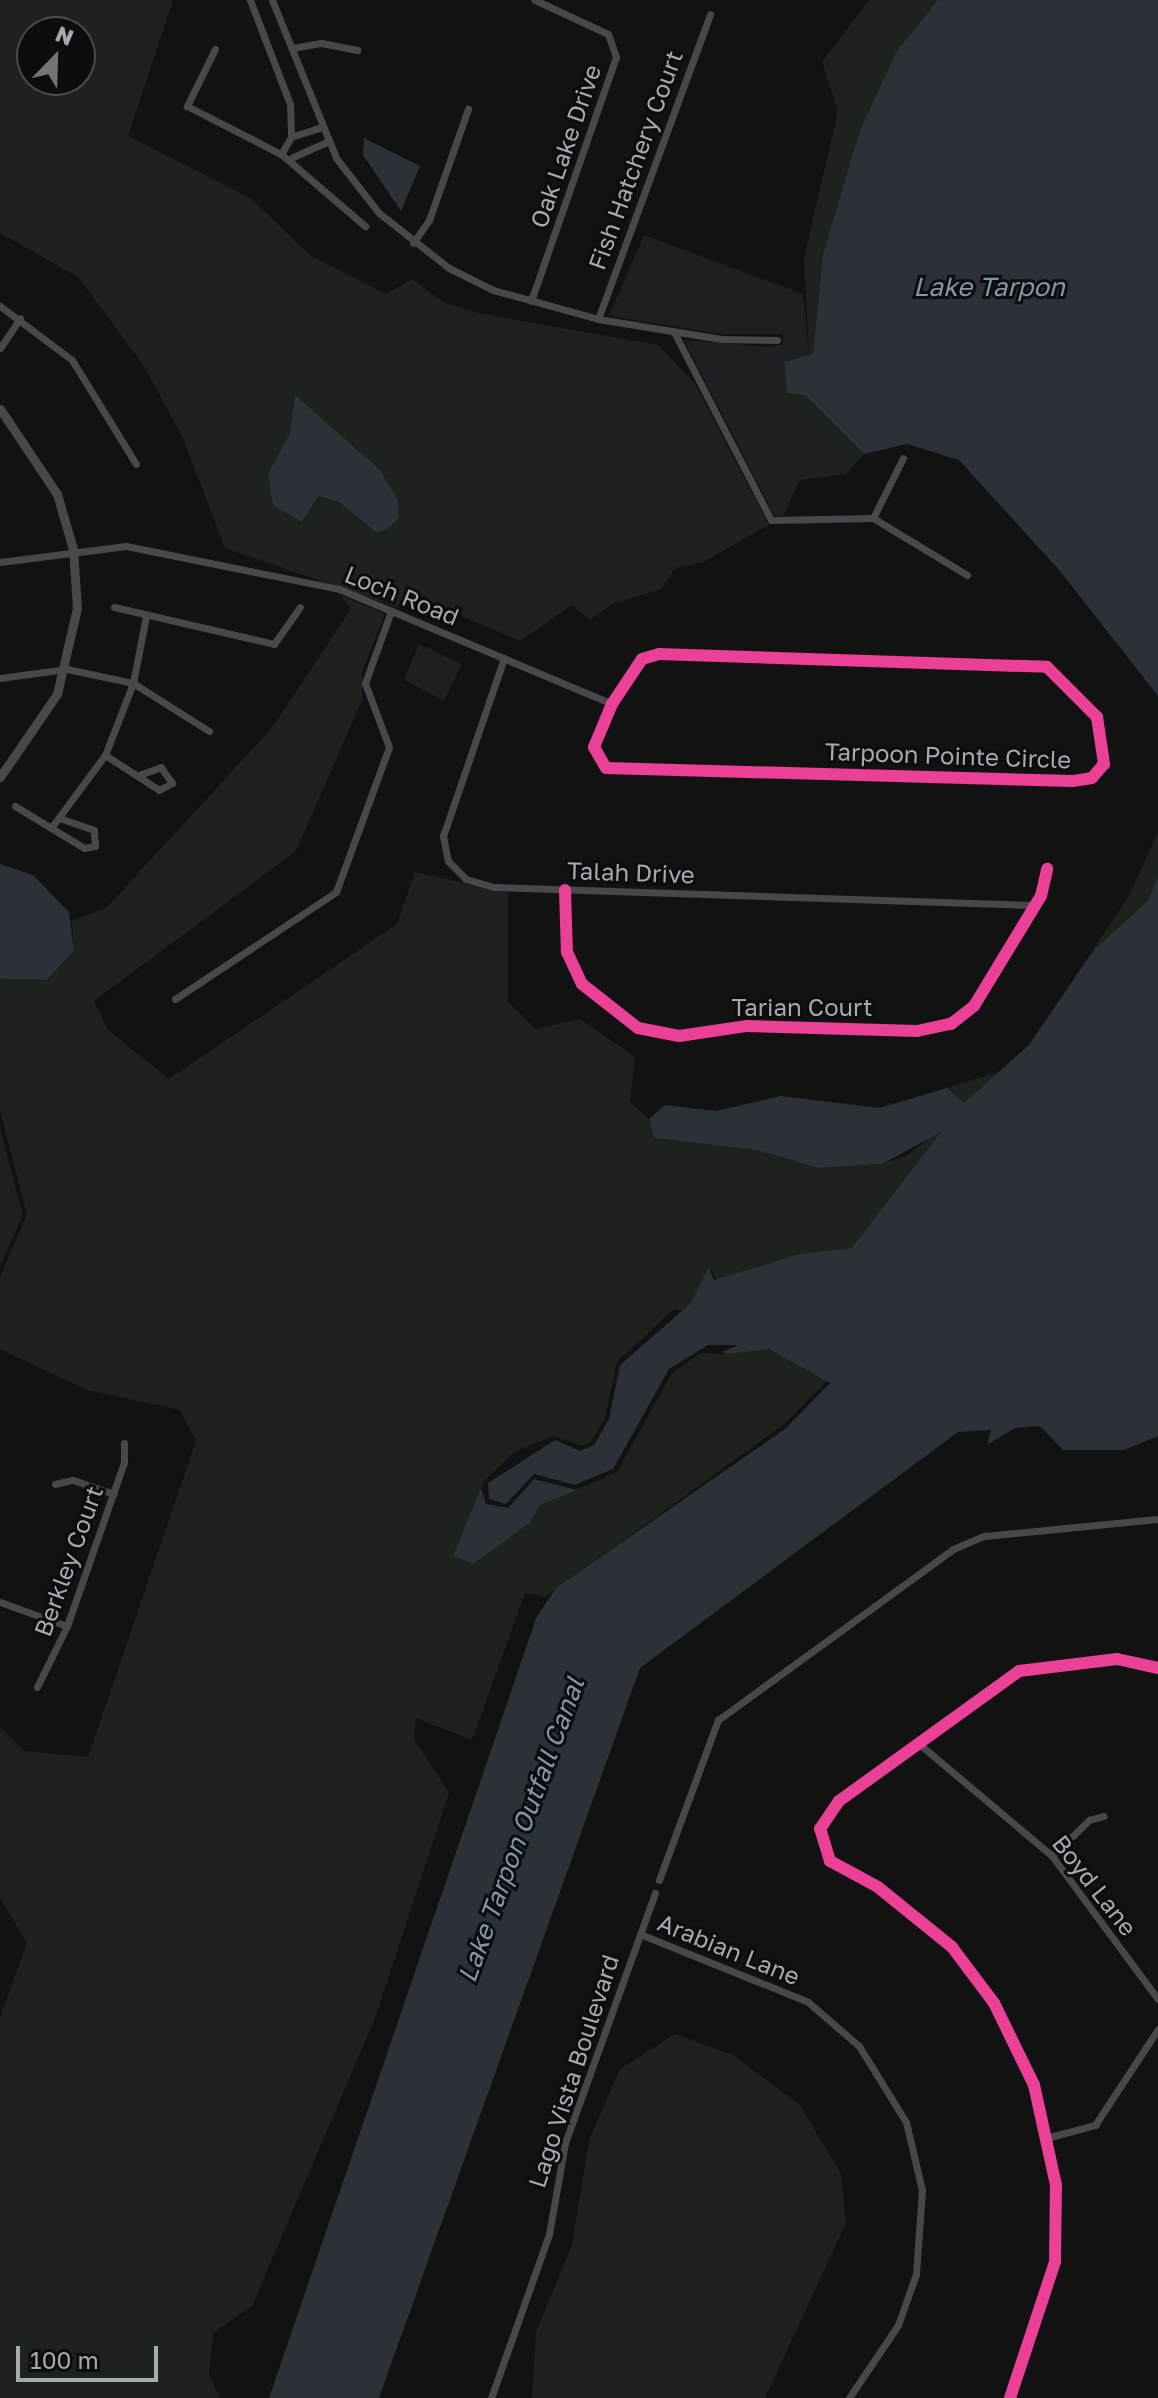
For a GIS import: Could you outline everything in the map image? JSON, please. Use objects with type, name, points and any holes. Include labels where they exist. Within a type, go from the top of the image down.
[{"type":"street","points":[[250,0],[290,104],[291,137],[281,154]]},
{"type":"street","points":[[272,0],[327,142],[363,195],[413,243],[467,278],[531,301],[598,319],[675,334],[777,340]]},
{"type":"street","name":"Oak Lake Drive","points":[[531,301],[616,57],[608,34],[535,0]]},
{"type":"street","name":"Fish Hatchery Court","points":[[598,319],[710,14]]},
{"type":"street","points":[[292,48],[321,43],[357,50]]},
{"type":"street","points":[[215,49],[187,106],[281,154],[293,157],[365,226]]},
{"type":"street","points":[[413,243],[429,220],[468,109]]},
{"type":"street","points":[[291,137],[321,127]]},
{"type":"street","points":[[293,157],[327,142]]},
{"type":"street","points":[[0,306],[20,318],[86,377],[136,464]]},
{"type":"street","points":[[0,348],[20,318]]},
{"type":"street","points":[[675,334],[771,520],[873,518],[967,575]]},
{"type":"street","points":[[0,409],[50,479],[73,549],[77,608],[67,669],[42,724],[0,777]]},
{"type":"street","points":[[873,518],[903,458]]},
{"type":"street","name":"Loch Road","points":[[0,562],[73,549],[126,546],[339,589],[612,704]]},
{"type":"street","points":[[114,607],[274,644],[300,607]]},
{"type":"street","points":[[175,999],[336,892],[389,747],[365,683],[391,611]]},
{"type":"street","points":[[51,828],[105,755],[133,683],[146,616]]},
{"type":"street","name":"Tarpoon Pointe Circle","points":[[659,654],[1047,667],[1097,717],[1104,764],[1092,778],[1072,781],[618,770],[595,754],[612,704],[642,659],[659,654]]},
{"type":"street","name":"Talah Drive","points":[[504,658],[447,820],[448,861],[476,883],[565,890],[1035,905]]},
{"type":"street","points":[[0,678],[67,669],[133,683],[209,731]]},
{"type":"street","points":[[105,755],[159,790],[172,783],[161,767],[139,775]]},
{"type":"street","points":[[15,806],[84,848],[95,846],[94,830],[60,818]]},
{"type":"street","name":"Tarian Court","points":[[565,890],[567,952],[582,984],[638,1028],[679,1036],[747,1026],[917,1031],[951,1024],[974,1006],[1035,905],[1047,869]]},
{"type":"street","name":"Berkley Court","points":[[37,1687],[67,1626],[114,1494],[124,1443]]},
{"type":"street","points":[[55,1484],[73,1480],[114,1494]]},
{"type":"street","points":[[659,1880],[718,1720],[953,1549],[984,1536],[1158,1519]]},
{"type":"street","points":[[0,1602],[67,1626]]},
{"type":"street","points":[[1010,2398],[1055,2262],[1050,2137],[1019,2047],[978,1979],[921,1919],[824,1851],[820,1829],[831,1809],[1019,1671],[1117,1659],[1158,1668]]},
{"type":"street","name":"Boyd Lane","points":[[918,1743],[1052,1856],[1158,1999]]},
{"type":"street","points":[[1052,1856],[1089,1820],[1103,1816]]},
{"type":"street","name":"Lago Vista Boulevard","points":[[491,2398],[549,2234],[558,2165],[655,1893]]},
{"type":"street","name":"Arabian Lane","points":[[640,1934],[808,2002],[859,2046],[888,2086],[913,2143],[922,2190],[916,2274],[891,2338],[849,2398]]},
{"type":"street","points":[[1050,2137],[1095,2125],[1158,2029]]},
{"type":"shaded area","points":[[0,0],[173,0],[128,136],[250,198],[311,256],[386,294],[412,279],[443,302],[477,313],[658,345],[694,382],[769,525],[703,562],[675,568],[661,589],[612,604],[590,620],[572,605],[520,641],[409,593],[402,609],[225,548],[182,436],[142,363],[78,277],[0,233]],"holes":[[[290,433],[377,533],[339,502],[318,496],[307,509],[273,506],[269,474]]]},
{"type":"shaded area","points":[[869,0],[992,0],[824,353],[809,355],[804,258],[838,111],[822,62]]},
{"type":"shaded area","points":[[644,235],[803,294],[809,355],[736,380],[705,381],[684,340],[770,347],[783,344],[782,334],[721,334],[609,316]]},
{"type":"shaded area","points":[[784,362],[787,393],[806,396],[864,454],[846,474],[800,480],[783,516],[774,515],[705,381]]},
{"type":"shaded area","points":[[340,595],[385,614],[362,672],[362,700],[296,851],[94,1001],[108,1030],[169,1079],[397,924],[415,872],[508,893],[508,1002],[536,1029],[580,1019],[635,1057],[630,1102],[649,1119],[654,1138],[757,1150],[819,1168],[882,1164],[908,1155],[968,1107],[947,1088],[1014,1067],[1129,896],[1158,832],[1158,897],[873,1244],[722,1288],[710,1268],[694,1314],[674,1309],[617,1362],[605,1418],[591,1442],[582,1446],[553,1436],[514,1452],[485,1480],[453,1556],[473,1564],[530,1523],[540,1505],[617,1472],[672,1373],[701,1353],[728,1354],[758,1342],[804,1358],[828,1380],[783,1425],[545,1597],[525,1593],[472,1740],[416,1718],[414,1739],[449,1793],[375,2018],[252,2306],[213,2333],[209,2375],[220,2398],[0,2398],[0,2017],[27,1943],[0,1898],[0,1727],[24,1751],[88,1757],[196,1441],[180,1410],[87,1390],[0,1349],[0,1277],[27,1214],[0,1111],[0,979],[47,980],[74,951],[72,921],[107,907],[272,728],[351,609]]},
{"type":"shaded area","points":[[419,644],[462,664],[444,701],[404,680]]},
{"type":"shaded area","points":[[0,1128],[23,1216],[0,1266]]},
{"type":"shaded area","points":[[675,2034],[733,2055],[800,2105],[841,2174],[846,2223],[765,2398],[532,2398],[536,2332],[572,2245],[589,2140],[620,2069]]},
{"type":"water","name":"Lake Tarpon","points":[[938,0],[1158,0],[1158,696],[1060,571],[959,460],[907,444],[864,454],[806,396],[787,393],[784,362],[813,354],[823,255],[860,130],[897,51]]},
{"type":"water","points":[[364,138],[420,166],[401,211],[363,155]]},
{"type":"water","points":[[295,395],[380,470],[398,500],[399,517],[389,528],[377,533],[339,502],[318,496],[302,522],[273,505],[268,474],[290,433]]},
{"type":"water","points":[[0,864],[33,875],[69,912],[74,951],[47,980],[0,979]]},
{"type":"water","name":"Lake Tarpon Outfall Canal","points":[[1158,876],[1158,1436],[1124,1450],[1063,1450],[1040,1426],[1015,1428],[987,1445],[991,1430],[958,1432],[640,1668],[379,2398],[269,2398],[537,1616],[556,1588],[785,1429],[830,1383],[769,1349],[727,1354],[722,1352],[739,1345],[708,1345],[669,1369],[613,1469],[575,1485],[534,1474],[506,1504],[489,1499],[488,1483],[555,1440],[580,1451],[594,1445],[609,1419],[620,1365],[691,1303],[709,1267],[714,1280],[800,1254],[852,1248],[941,1132],[882,1164],[818,1168],[757,1150],[654,1138],[649,1119],[665,1105],[716,1111],[781,1096],[879,1108],[947,1088],[964,1103],[1029,1045],[1095,949],[1148,901]]},
{"type":"water","points":[[534,1479],[577,1490],[540,1505],[530,1523],[473,1564],[453,1556],[481,1488],[486,1504],[508,1508]]},
{"type":"cycle path","points":[[659,654],[1047,667],[1097,717],[1104,764],[1092,778],[1072,781],[606,768],[594,747],[612,704],[642,659],[659,654]]},
{"type":"cycle path","points":[[565,890],[567,952],[582,984],[638,1028],[679,1036],[747,1026],[917,1031],[951,1024],[974,1006],[1041,896],[1047,869]]},
{"type":"cycle path","points":[[1010,2398],[1055,2262],[1056,2185],[1034,2085],[994,2003],[952,1947],[878,1887],[830,1861],[820,1829],[839,1801],[1019,1671],[1117,1659],[1158,1668]]}]
